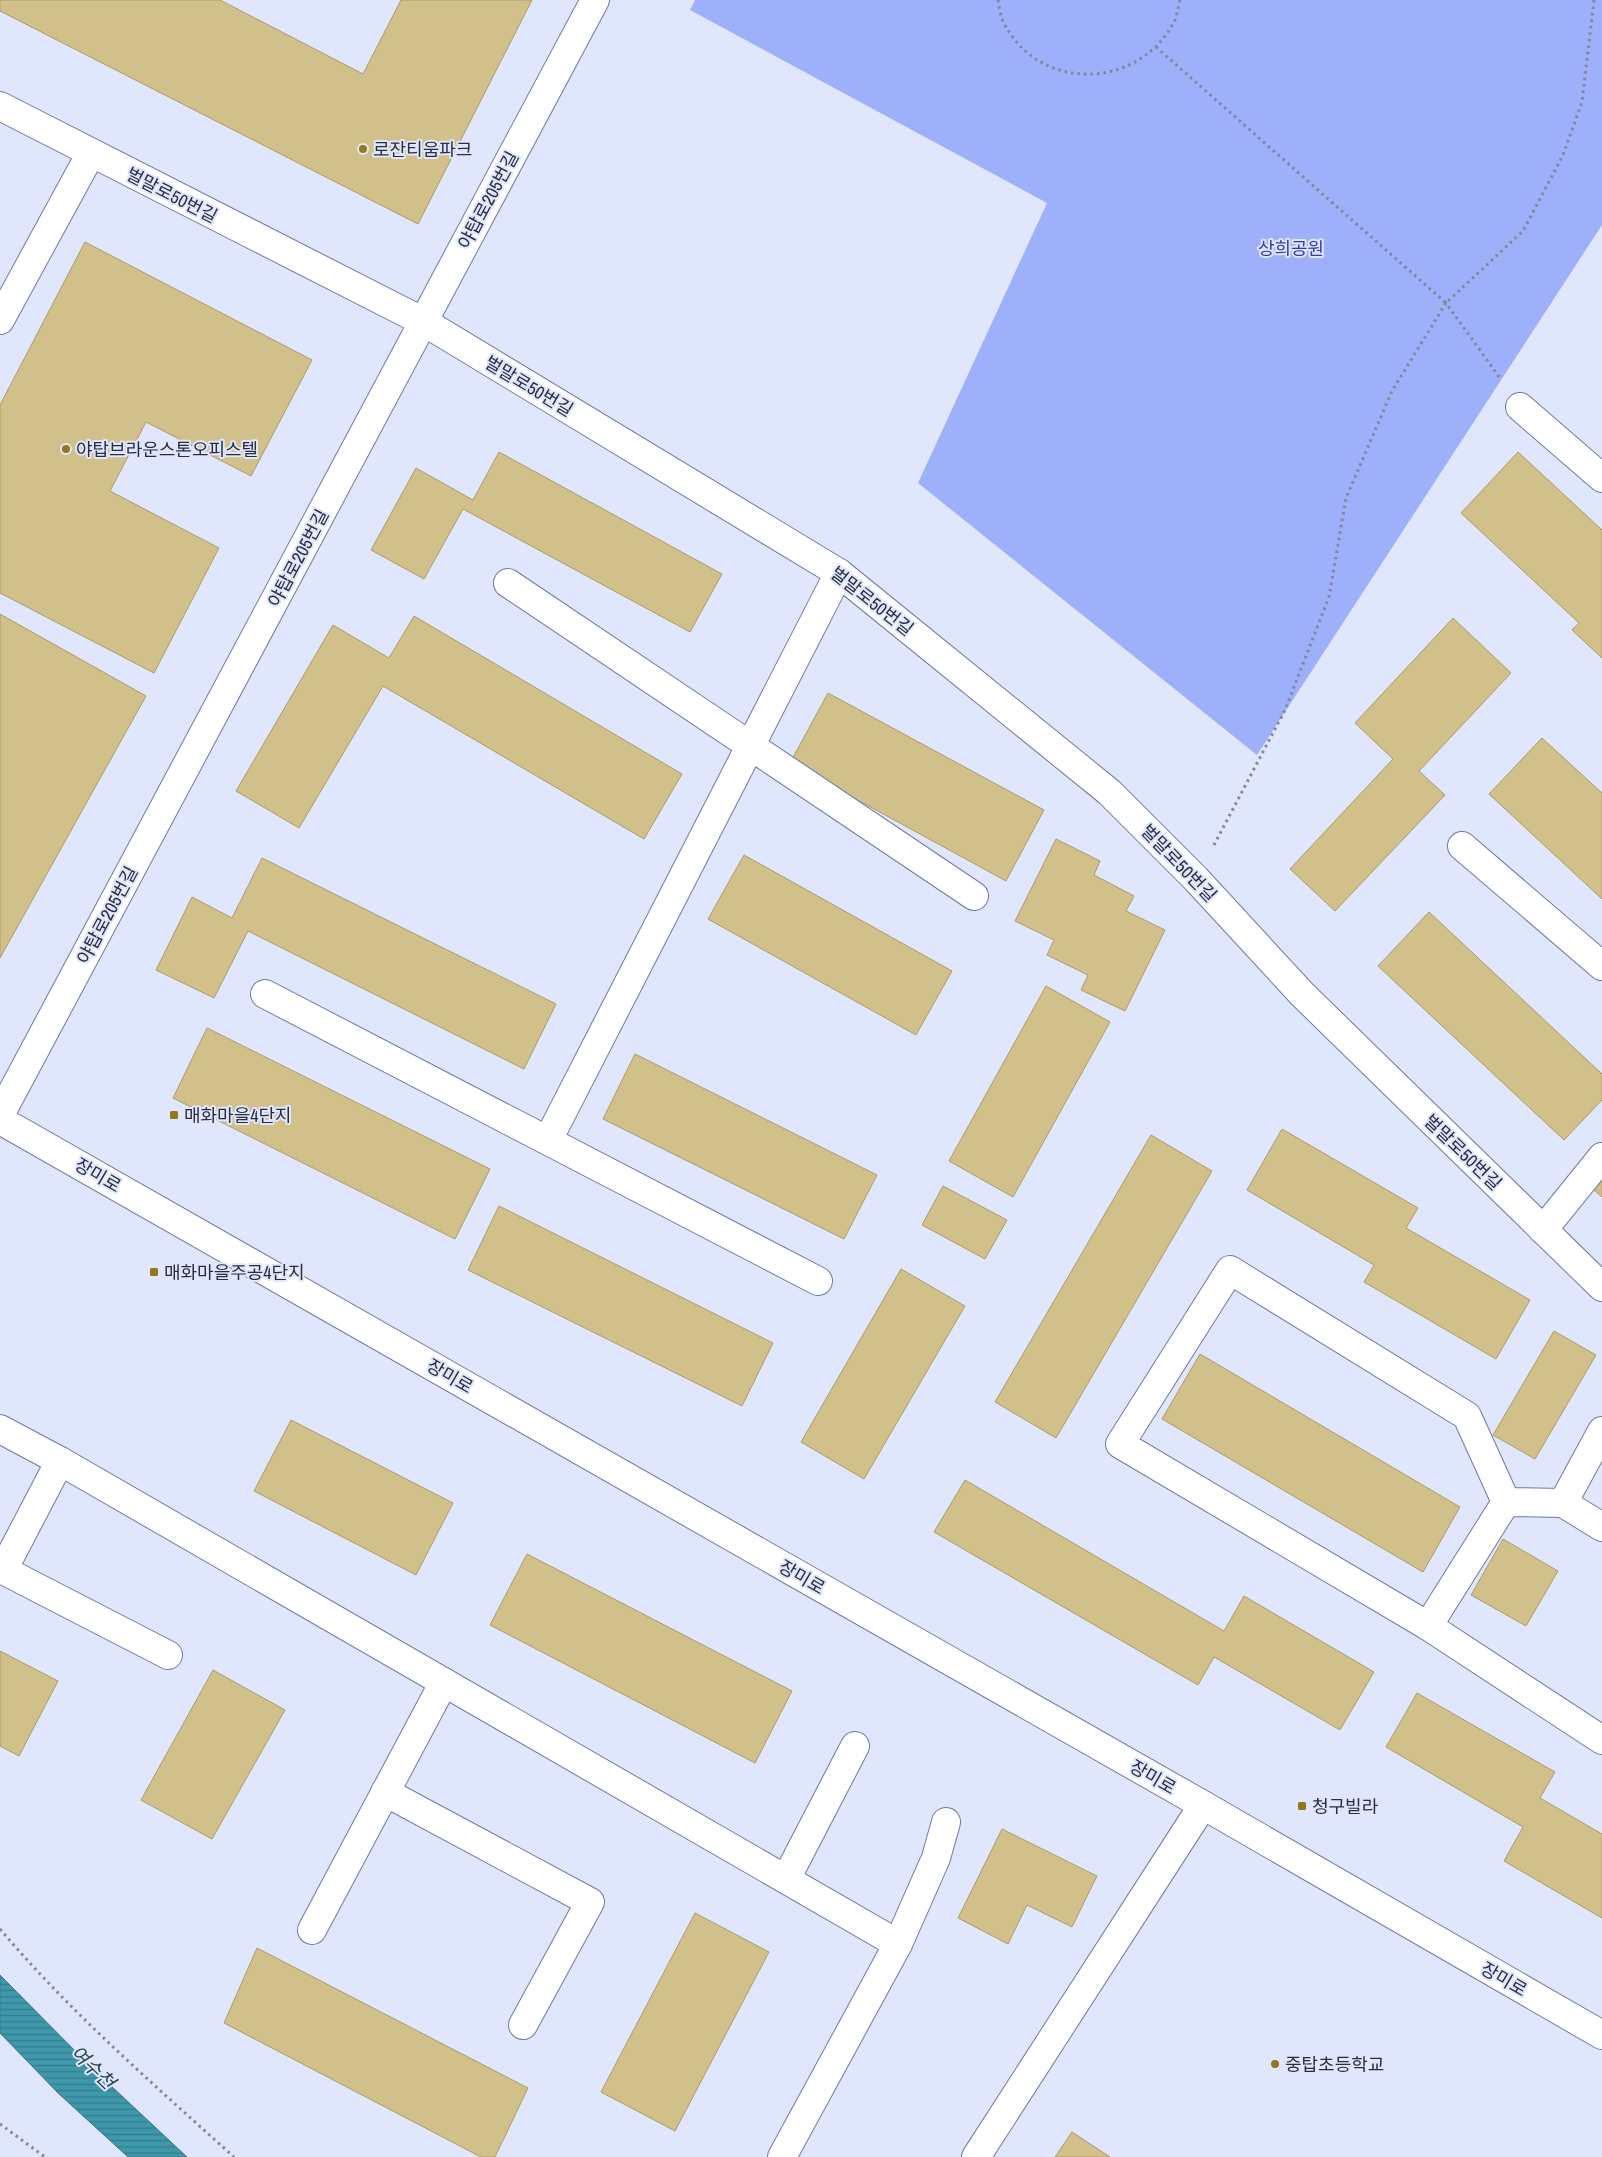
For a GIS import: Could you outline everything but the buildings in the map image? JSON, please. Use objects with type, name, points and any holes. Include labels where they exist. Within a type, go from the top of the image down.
[{"type":"street","name":"야탑로205번길","points":[[0,1115],[595,0]]},
{"type":"street","name":"벌말로50번길","points":[[0,106],[424,322],[839,573],[1109,792],[1196,879],[1302,994],[1602,1288]]},
{"type":"street","points":[[0,320],[92,154]]},
{"type":"street","points":[[1520,407],[1602,478]]},
{"type":"street","points":[[548,1140],[839,573]]},
{"type":"street","points":[[508,583],[974,896]]},
{"type":"street","points":[[1462,846],[1602,966]]},
{"type":"street","points":[[265,994],[818,1281]]},
{"type":"street","name":"장미로","points":[[0,1120],[1203,1805],[1602,2035]]},
{"type":"street","points":[[1542,1230],[1602,1157]]},
{"type":"street","points":[[1506,1502],[1468,1416],[1230,1270],[1120,1444],[1428,1626],[1602,1740]]},
{"type":"street","points":[[0,1429],[60,1461],[898,1944]]},
{"type":"street","points":[[1563,1503],[1602,1430]]},
{"type":"street","points":[[60,1461],[2,1569],[168,1655]]},
{"type":"street","points":[[1506,1502],[1563,1503],[1602,1527]]},
{"type":"street","points":[[1428,1626],[1506,1502]]},
{"type":"street","points":[[312,1930],[444,1682]]},
{"type":"street","points":[[786,1879],[855,1746]]},
{"type":"street","points":[[385,1792],[590,1902],[523,2025]]},
{"type":"street","points":[[976,2157],[1203,1805]]},
{"type":"street","points":[[782,2157],[898,1944],[936,1858],[946,1822]]},
{"type":"path","points":[[998,0],[1002,18],[1019,44],[1043,63],[1072,74],[1102,74],[1132,65],[1156,47],[1174,21],[1180,0]]},
{"type":"path","points":[[1196,879],[1285,710],[1329,597],[1346,498],[1392,391],[1446,303],[1523,231],[1563,155],[1582,102],[1594,0]]},
{"type":"path","points":[[1156,47],[1446,303],[1520,407]]},
{"type":"path","points":[[0,1929],[31,1967],[147,2079],[234,2157]]},
{"type":"path","points":[[0,2124],[46,2157]]},
{"type":"green space","name":"상희공원","points":[[695,0],[1602,0],[1602,225],[1257,755],[918,483],[1047,203],[690,10]]},
{"type":"shaded area","points":[[0,1975],[92,2068],[187,2157],[128,2157],[58,2093],[0,2033]]},
{"type":"place","name":"로잔티움파크","points":[[363,149]]},
{"type":"place","name":"야탑브라운스톤오피스텔","points":[[66,449]]},
{"type":"place","name":"매화마을4단지","points":[[174,1115]]},
{"type":"place","name":"매화마을주공4단지","points":[[154,1272]]},
{"type":"place","name":"청구빌라","points":[[1302,1806]]},
{"type":"place","name":"중탑초등학교","points":[[1275,2064]]},
{"type":"water label","name":"여수천","points":[[93,2067]]}]
